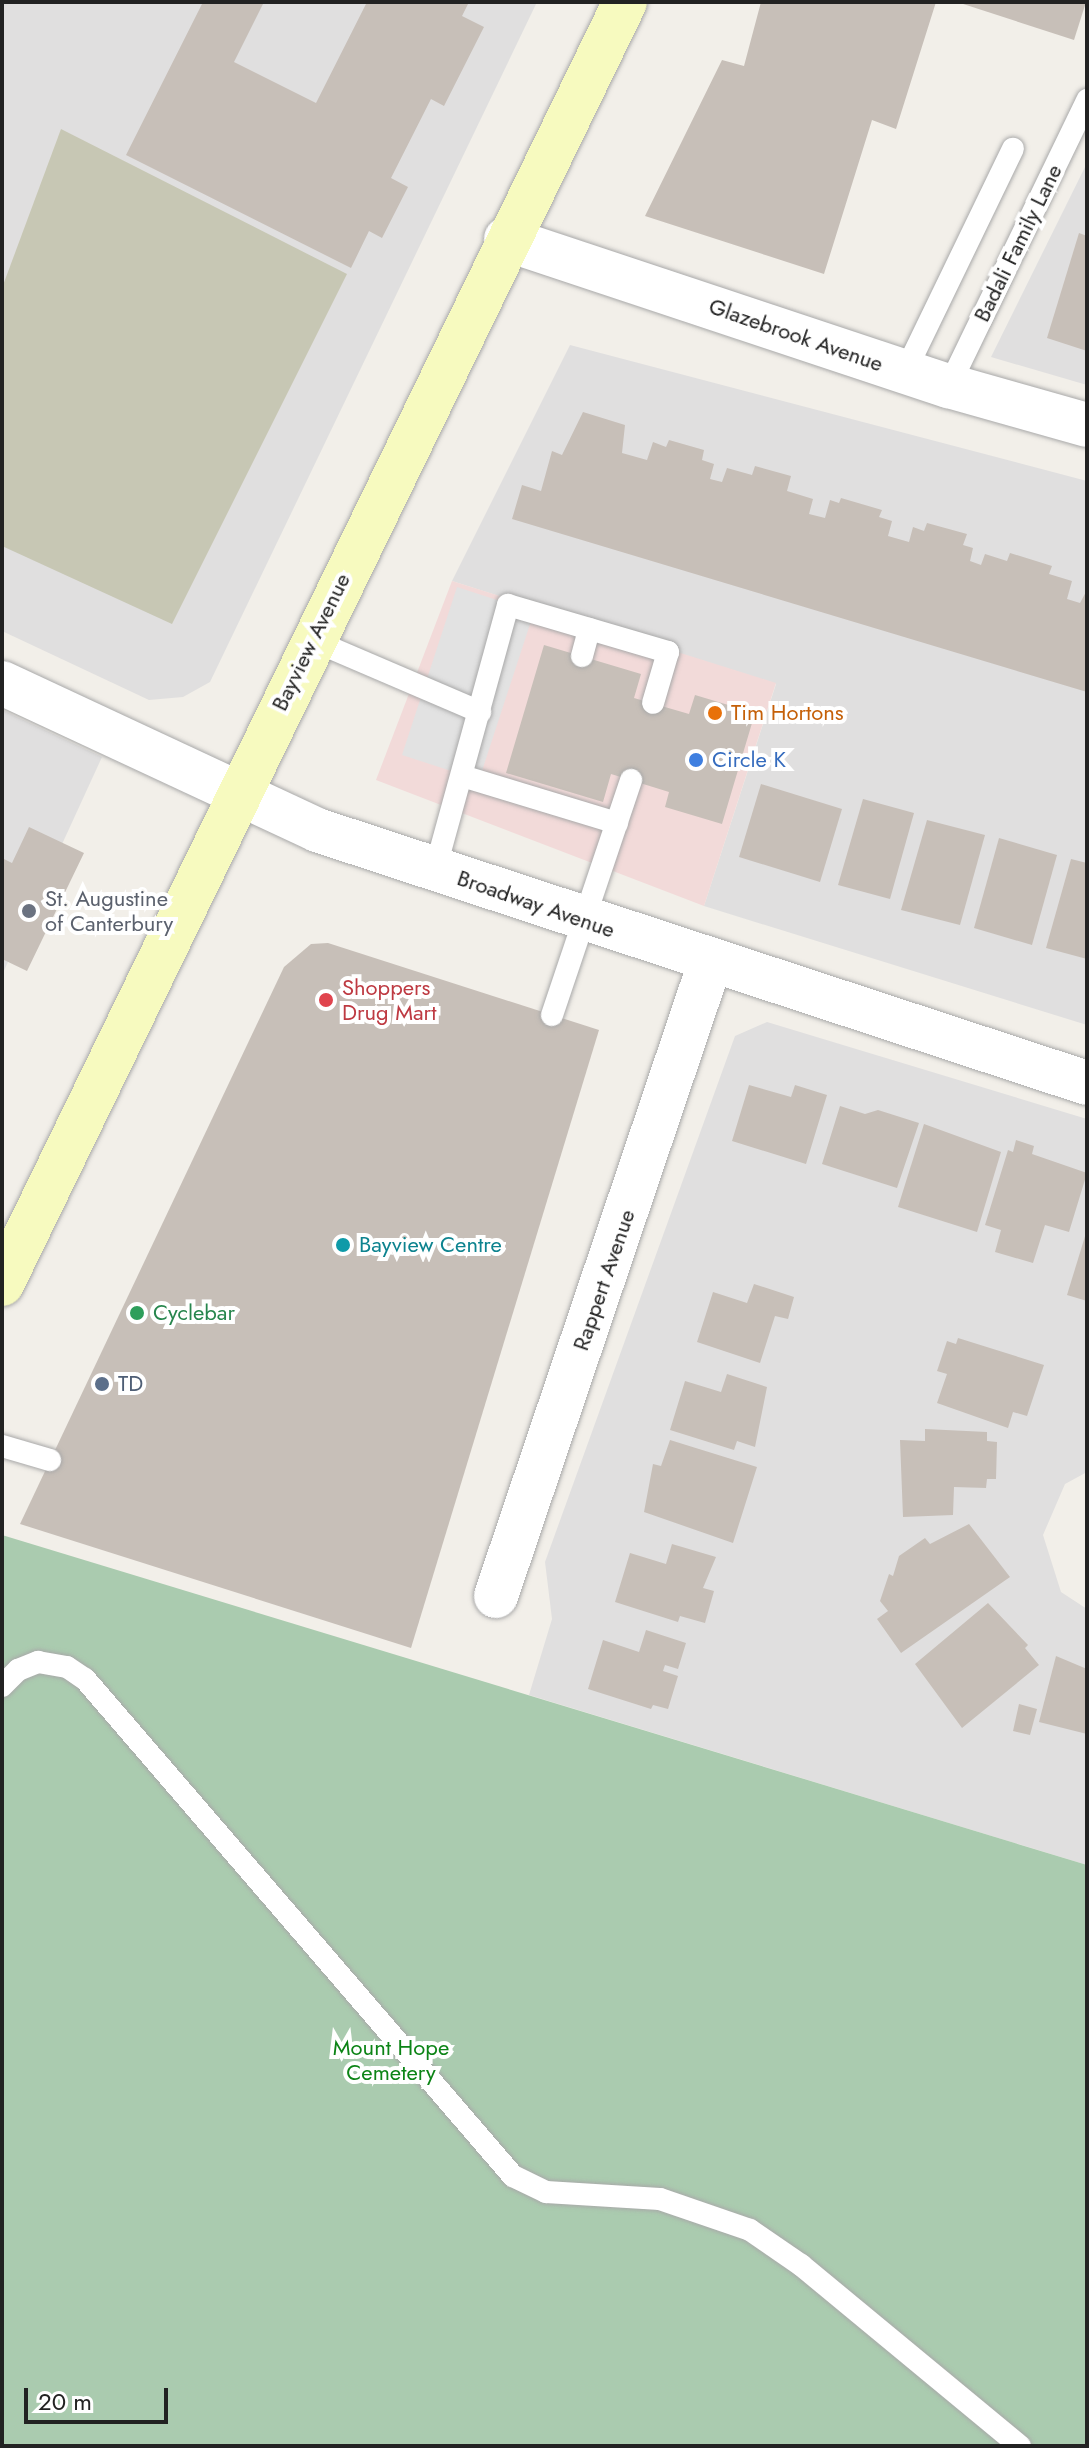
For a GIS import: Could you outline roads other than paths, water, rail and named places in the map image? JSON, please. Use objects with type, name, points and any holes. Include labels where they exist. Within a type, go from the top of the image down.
[{"type":"main road","name":"Bayview Avenue","points":[[2,1284],[506,239],[625,2]]},
{"type":"street","name":"Glazebrook Avenue","points":[[506,239],[905,372],[1087,425]]},
{"type":"street","name":"Broadway Avenue","points":[[2,683],[238,796],[317,830],[710,963],[1087,1083]]},
{"type":"street","name":"Rappert Avenue","points":[[496,1596],[710,963]]},
{"type":"lane","name":"Badali Family Lane","points":[[949,386],[1087,100]]},
{"type":"lane","points":[[905,372],[1013,149]]},
{"type":"lane","points":[[435,870],[508,605],[668,652],[653,703]]},
{"type":"lane","points":[[582,656],[589,629]]},
{"type":"lane","points":[[312,640],[480,712]]},
{"type":"lane","points":[[462,776],[542,792],[617,823]]},
{"type":"lane","points":[[552,1015],[587,922],[631,780]]},
{"type":"lane","points":[[2,1446],[50,1460]]},
{"type":"lane","points":[[2,1686],[18,1670],[38,1662],[67,1667],[85,1679],[513,2176],[546,2192],[660,2199],[750,2230],[801,2265],[1020,2446]]},
{"type":"place","name":"Tim Hortons","points":[[715,713]]},
{"type":"place","name":"Circle K","points":[[696,760]]},
{"type":"place","name":"St. Augustine of Canterbury","points":[[29,911]]},
{"type":"place","name":"Shoppers Drug Mart","points":[[326,1000]]},
{"type":"place","name":"Bayview Centre","points":[[343,1245]]},
{"type":"place","name":"Cyclebar","points":[[137,1313]]},
{"type":"place","name":"TD","points":[[102,1384]]},
{"type":"park label","name":"Mount Hope Cemetery","points":[[391,2060]]}]
